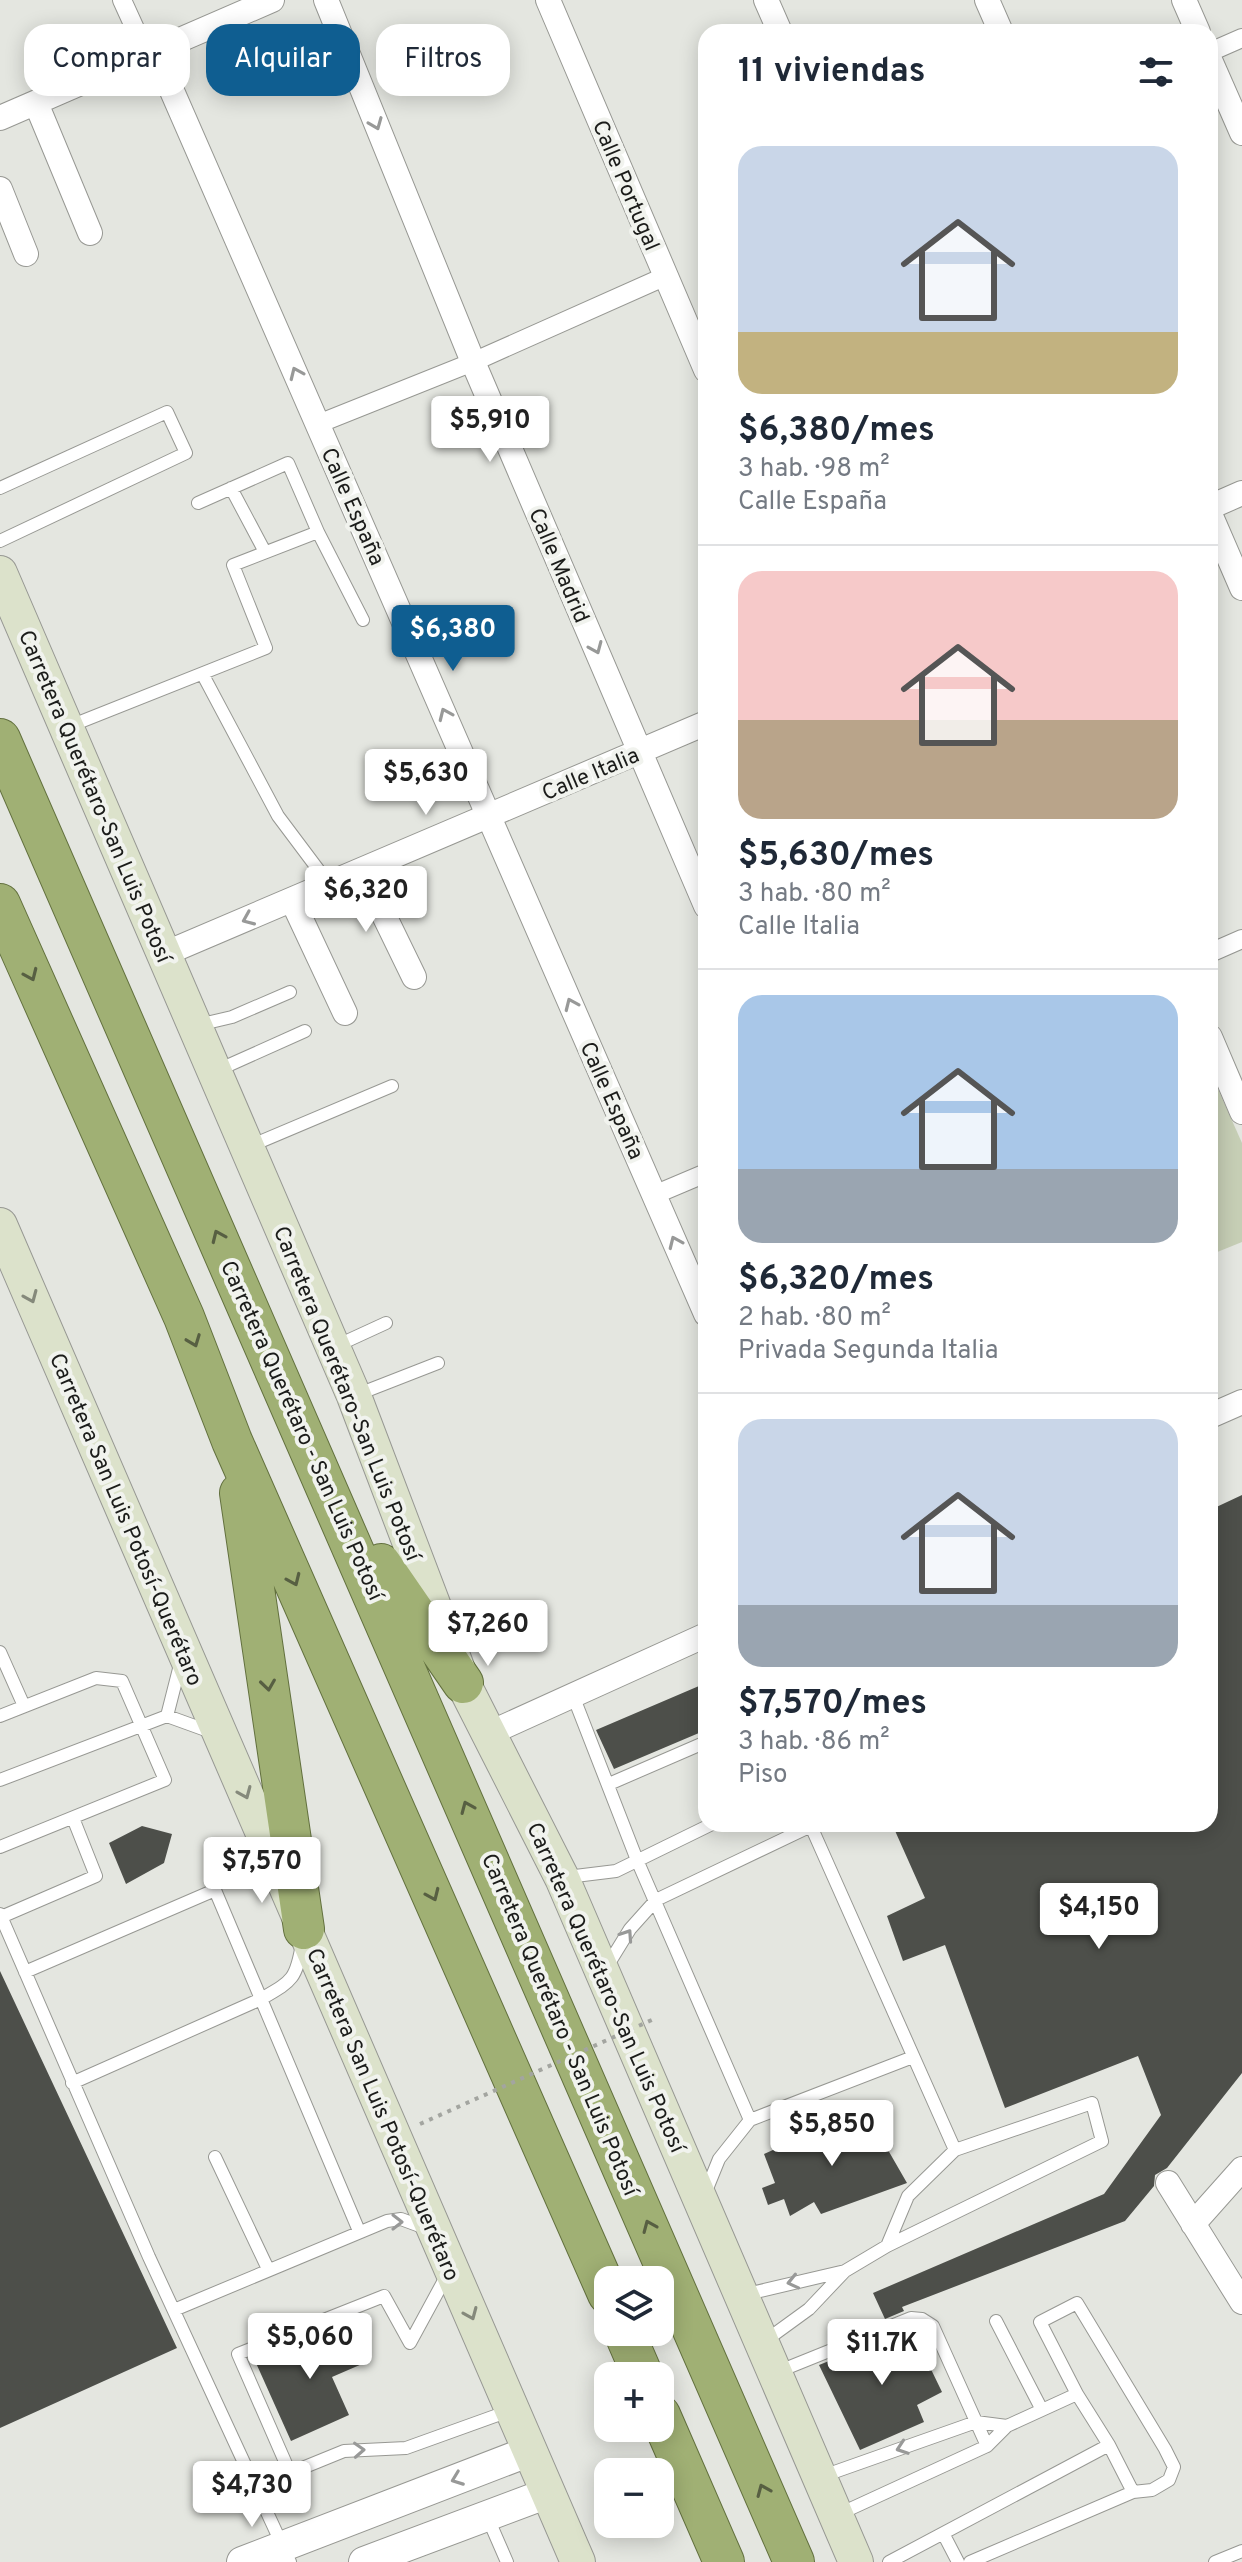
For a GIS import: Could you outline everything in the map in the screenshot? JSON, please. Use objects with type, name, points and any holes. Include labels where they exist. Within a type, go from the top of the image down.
[{"type":"highway","name":"Carretera Querétaro - San Luis Potosí","points":[[0,739],[329,1488],[794,2562]]},
{"type":"highway","points":[[0,904],[184,1317],[232,1441],[596,2266]]},
{"type":"highway","points":[[232,1441],[304,1929]]},
{"type":"highway","points":[[329,1488],[463,1683]]},
{"type":"highway","points":[[672,2442],[724,2562]]},
{"type":"main road","name":"Carretera Querétaro-San Luis Potosí","points":[[0,573],[354,1396],[463,1683],[562,1878],[856,2562]]},
{"type":"main road","name":"Carretera San Luis Potosí-Querétaro","points":[[3,1241],[221,1735],[578,2562]]},
{"type":"street","points":[[122,0],[135,24]]},
{"type":"street","points":[[190,36],[272,0]]},
{"type":"street","name":"Calle Madrid","points":[[326,0],[473,362],[698,887]]},
{"type":"street","name":"Calle Portugal","points":[[548,0],[698,351]]},
{"type":"street","points":[[766,0],[776,24]]},
{"type":"street","points":[[987,0],[998,24]]},
{"type":"street","points":[[1184,0],[1194,24]]},
{"type":"street","points":[[1218,48],[1242,38]]},
{"type":"street","points":[[1218,78],[1242,133]]},
{"type":"street","points":[[0,118],[52,96]]},
{"type":"street","name":"Calle España","points":[[170,96],[318,424],[698,1296]]},
{"type":"street","points":[[36,103],[90,233]]},
{"type":"street","points":[[0,189],[26,254]]},
{"type":"street","points":[[318,424],[473,362],[666,276]]},
{"type":"street","points":[[1218,504],[1242,493]]},
{"type":"street","points":[[1218,532],[1242,588]]},
{"type":"street","name":"Calle Italia","points":[[164,954],[698,726]]},
{"type":"street","points":[[362,870],[414,977]]},
{"type":"street","points":[[292,900],[345,1013]]},
{"type":"street","points":[[1218,950],[1242,939]]},
{"type":"street","points":[[1218,1056],[1242,1112]]},
{"type":"street","points":[[654,1195],[698,1176]]},
{"type":"street","points":[[1218,1412],[1242,1402]]},
{"type":"street","points":[[490,1733],[572,1693],[698,1638]]},
{"type":"street","points":[[1193,2224],[1242,2169]]},
{"type":"street","points":[[1168,2183],[1242,2302]]},
{"type":"street","points":[[242,2562],[286,2554],[530,2451]]},
{"type":"street","points":[[364,2562],[548,2493]]},
{"type":"lane","points":[[0,488],[167,412],[186,453],[0,541]]},
{"type":"lane","points":[[198,503],[288,463],[318,532],[363,620]]},
{"type":"lane","points":[[231,488],[265,552]]},
{"type":"lane","points":[[67,727],[266,648],[233,565],[318,532]]},
{"type":"lane","points":[[203,675],[278,816],[329,884]]},
{"type":"lane","points":[[195,1026],[232,1017],[290,992]]},
{"type":"lane","points":[[215,1071],[305,1031]]},
{"type":"lane","points":[[247,1148],[392,1086]]},
{"type":"lane","points":[[333,1347],[386,1323]]},
{"type":"lane","points":[[354,1396],[438,1363]]},
{"type":"lane","points":[[167,1716],[184,1650]]},
{"type":"lane","points":[[0,1652],[24,1706]]},
{"type":"lane","points":[[0,1716],[96,1678],[122,1681],[165,1780],[0,1847]]},
{"type":"lane","points":[[572,1693],[637,1860],[750,2120]]},
{"type":"lane","points":[[0,1780],[167,1716],[221,1735]]},
{"type":"lane","points":[[609,1784],[698,1745]]},
{"type":"lane","points":[[73,1818],[96,1876],[1,1916],[72,2083],[286,2554]]},
{"type":"lane","points":[[562,1878],[616,1871],[698,1831]]},
{"type":"lane","points":[[603,1973],[630,1929],[656,1900],[796,1832]]},
{"type":"lane","points":[[813,1832],[955,2150]]},
{"type":"lane","points":[[25,1972],[215,1890],[359,2231]]},
{"type":"lane","points":[[72,2083],[261,1999],[290,1982],[297,1973],[304,1929]]},
{"type":"lane","points":[[702,2203],[719,2159],[750,2120],[913,2057]]},
{"type":"lane","points":[[769,2358],[845,2271],[887,2246],[1102,2141],[1092,2103],[955,2150],[908,2196],[887,2246]]},
{"type":"lane","points":[[215,2157],[268,2269]]},
{"type":"lane","points":[[174,2310],[359,2231],[401,2219],[435,2231]]},
{"type":"lane","points":[[451,2268],[410,2343],[384,2296],[238,2354],[290,2473],[344,2451],[406,2448],[512,2410]]},
{"type":"lane","points":[[742,2295],[845,2271]]},
{"type":"lane","points":[[970,2562],[1133,2492],[1152,2490],[1169,2480],[1174,2467],[1077,2303],[1040,2322],[1133,2492]]},
{"type":"lane","points":[[769,2358],[911,2318],[922,2319],[933,2326],[987,2446]]},
{"type":"lane","points":[[996,2321],[1042,2410]]},
{"type":"lane","points":[[837,2516],[987,2446],[1007,2426],[1077,2394]]},
{"type":"lane","points":[[820,2477],[976,2422],[1007,2426]]},
{"type":"lane","points":[[889,2562],[1109,2445]]},
{"type":"lane","points":[[487,2516],[507,2562]]},
{"type":"lane","points":[[944,2535],[958,2562]]},
{"type":"lane","points":[[1215,2562],[1242,2551]]},
{"type":"path","points":[[420,2124],[654,2019]]},
{"type":"green space","points":[[1218,1089],[1242,1143],[1242,1242],[1218,1252]]},
{"type":"building","points":[[1242,1495],[1242,2073],[1167,2168],[1155,2175],[1154,2186],[1125,2221],[902,2307],[904,2311],[885,2319],[873,2293],[1104,2194],[1161,2115],[1138,2056],[1005,2108],[945,1945],[903,1961],[887,1916],[925,1898],[896,1832],[1218,1832],[1218,1506]]},
{"type":"building","points":[[698,1686],[698,1733],[614,1769],[596,1730]]},
{"type":"building","points":[[142,1826],[172,1834],[164,1863],[126,1884],[109,1843]]},
{"type":"building","points":[[0,1971],[177,2348],[0,2428]]},
{"type":"building","points":[[847,2117],[859,2127],[873,2124],[907,2183],[821,2214],[814,2202],[790,2216],[784,2199],[768,2205],[762,2188],[775,2183],[764,2154]]},
{"type":"building","points":[[345,2325],[362,2364],[332,2377],[349,2415],[291,2441],[256,2363]]},
{"type":"building","points":[[911,2328],[942,2392],[917,2405],[924,2422],[860,2450],[819,2365]]}]
